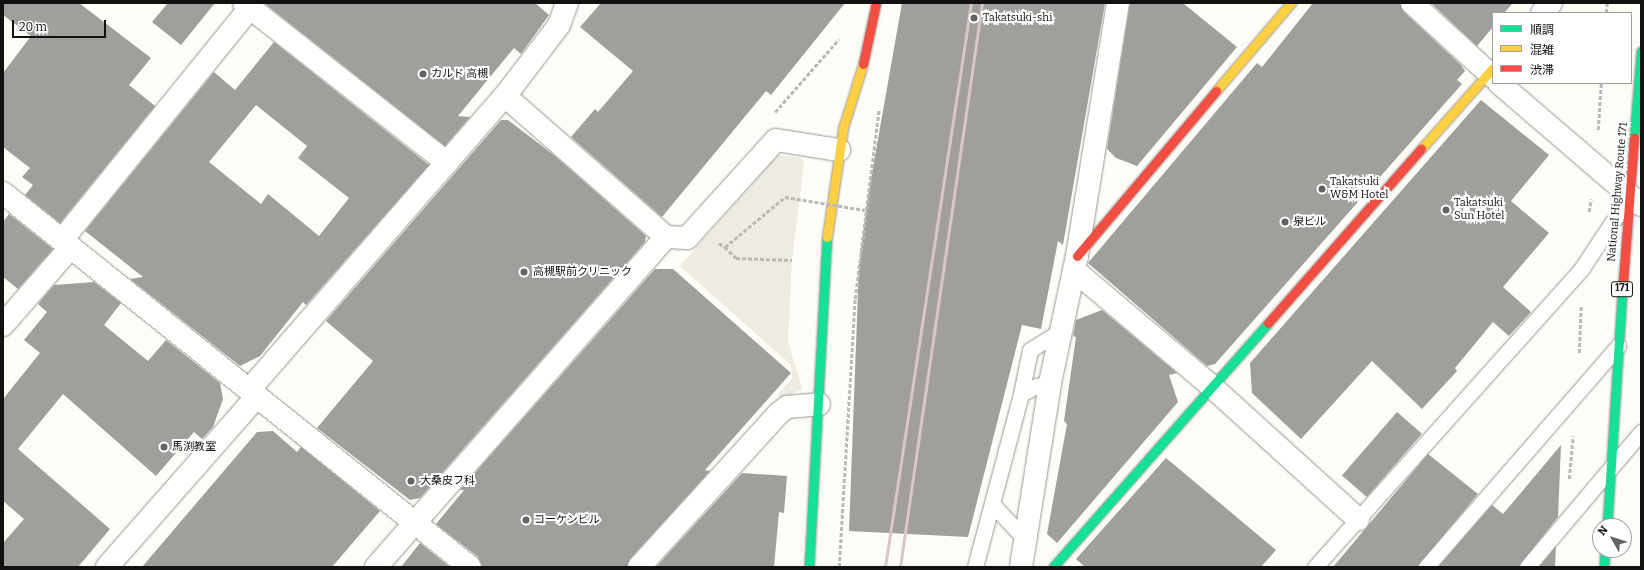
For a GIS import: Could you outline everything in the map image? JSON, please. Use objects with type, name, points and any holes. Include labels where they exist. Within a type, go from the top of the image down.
[{"type":"main road","points":[[809,567],[819,404],[823,262],[839,150],[864,61],[876,3]]},
{"type":"main road","points":[[1075,263],[1291,3]]},
{"type":"main road","name":"National Highway Route 171","points":[[1608,518],[1613,464],[1618,346],[1637,196],[1641,51]]},
{"type":"main road","points":[[1053,567],[1210,385],[1492,76]]},
{"type":"street","points":[[1021,567],[1050,383],[1075,263],[1118,3]]},
{"type":"street","points":[[1412,3],[1492,74]]},
{"type":"street","points":[[1543,12],[1551,3]]},
{"type":"street","points":[[106,567],[505,96],[559,25],[564,4]]},
{"type":"street","points":[[3,325],[247,5],[447,163]]},
{"type":"street","points":[[1503,84],[1595,164],[1637,196]]},
{"type":"street","points":[[505,96],[666,237],[687,238],[776,140],[839,150]]},
{"type":"street","points":[[3,193],[470,567]]},
{"type":"street","points":[[376,567],[666,237]]},
{"type":"street","points":[[1075,263],[1358,519]]},
{"type":"street","points":[[640,567],[779,413],[787,407],[819,404]]},
{"type":"lane","points":[[1315,567],[1582,268],[1637,196]]},
{"type":"lane","points":[[975,567],[1021,394],[1030,350],[1061,331]]},
{"type":"lane","points":[[1426,567],[1618,346]]},
{"type":"lane","points":[[1021,394],[1036,386],[1050,383]]},
{"type":"lane","points":[[1527,567],[1641,432]]},
{"type":"lane","points":[[992,504],[1025,539]]},
{"type":"path","points":[[1588,216],[1595,164],[1601,84]]},
{"type":"path","points":[[839,567],[855,292],[880,104]]},
{"type":"path","points":[[735,239],[785,198],[866,210]]},
{"type":"path","points":[[725,247],[736,258],[792,260]]},
{"type":"path","points":[[1565,521],[1578,392],[1582,268]]},
{"type":"shaded area","points":[[778,155],[801,158],[804,163],[792,260],[788,341],[802,389],[782,399],[778,395],[792,378],[791,365],[680,266]]},
{"type":"building","points":[[3,3],[79,3],[151,58],[129,85],[155,106],[60,223],[25,195],[33,185],[22,177],[30,168],[3,147],[3,73],[31,36],[3,15]]},
{"type":"building","points":[[168,3],[215,3],[181,45],[152,22]]},
{"type":"building","points":[[264,3],[535,3],[549,15],[521,54],[514,48],[458,116],[470,117],[445,146]]},
{"type":"building","points":[[601,3],[845,3],[771,95],[766,91],[662,217],[571,137],[595,109],[598,112],[633,71],[580,27]]},
{"type":"building","points":[[902,3],[1105,3],[1063,245],[1058,241],[1041,329],[1022,325],[968,537],[849,531],[859,265],[868,196]]},
{"type":"building","points":[[1130,3],[1184,4],[1237,47],[1137,166],[1116,158],[1107,149]]},
{"type":"building","points":[[1313,3],[1400,3],[1404,12],[1461,65],[1465,71],[1457,80],[1462,84],[1215,364],[1207,366],[1088,263],[1257,63],[1262,67]]},
{"type":"building","points":[[1431,3],[1513,3],[1505,12],[1492,12],[1492,28],[1477,46]]},
{"type":"building","points":[[274,42],[429,165],[306,305],[303,302],[260,356],[240,366],[130,279],[143,277],[85,231],[214,72],[235,90]],"holes":[[[256,105],[307,146],[298,158],[349,198],[319,236],[268,194],[261,204],[209,162]]]},
{"type":"building","points":[[1481,100],[1549,155],[1511,201],[1549,233],[1503,287],[1531,312],[1509,336],[1493,322],[1455,368],[1457,371],[1422,409],[1372,361],[1301,439],[1252,393],[1250,363]]},
{"type":"building","points":[[501,120],[508,120],[555,156],[646,236],[645,242],[420,498],[410,500],[317,428],[373,361],[326,321]]},
{"type":"building","points":[[9,214],[53,249],[18,289],[3,277],[3,222]]},
{"type":"building","points":[[655,269],[673,269],[791,373],[705,470],[710,471],[630,559],[627,567],[482,567],[478,557],[436,524],[464,490],[460,490]]},
{"type":"building","points":[[94,282],[121,303],[104,325],[148,361],[166,340],[220,383],[223,399],[213,427],[202,439],[194,432],[156,476],[63,394],[18,449],[110,529],[78,567],[3,567],[3,543],[24,519],[3,501],[3,399],[40,353],[24,340],[47,312],[38,304],[54,285]]},
{"type":"building","points":[[1102,310],[1177,373],[1169,375],[1178,402],[1057,543],[1047,534],[1067,424],[1064,421],[1076,337],[1073,336],[1076,320]]},
{"type":"building","points":[[1397,412],[1422,434],[1367,497],[1342,475]]},
{"type":"building","points":[[273,431],[297,452],[301,447],[380,511],[332,567],[142,567],[257,432]]},
{"type":"building","points":[[1561,445],[1558,517],[1518,567],[1438,567],[1492,505],[1503,514]]},
{"type":"building","points":[[1428,454],[1478,494],[1417,567],[1333,567]]},
{"type":"building","points":[[1166,458],[1276,550],[1261,567],[1085,567],[1076,559]]},
{"type":"building","points":[[742,473],[787,476],[784,513],[779,512],[774,567],[656,567]]},
{"type":"building","points":[[420,543],[450,567],[401,567]]},
{"type":"building","points":[[1556,546],[1555,567],[1539,567]]},
{"type":"railway","points":[[885,567],[971,3]]},
{"type":"railway","points":[[900,567],[982,3]]},
{"type":"traffic: fast","points":[[1634,137],[1641,51]]},
{"type":"traffic: fast","points":[[809,567],[827,237]]},
{"type":"traffic: fast","points":[[1608,518],[1623,281]]},
{"type":"traffic: fast","points":[[1053,567],[1268,323]]},
{"type":"traffic: fast","points":[[1604,567],[1605,558]]},
{"type":"traffic: slow","points":[[1216,91],[1291,3]]},
{"type":"traffic: slow","points":[[827,237],[843,128],[863,64]]},
{"type":"traffic: slow","points":[[1421,149],[1492,69]]},
{"type":"traffic: jam","points":[[863,64],[876,3]]},
{"type":"traffic: jam","points":[[1077,256],[1216,91]]},
{"type":"traffic: jam","points":[[1623,281],[1634,137]]},
{"type":"traffic: jam","points":[[1268,323],[1421,149]]},
{"type":"place","name":"Takatsuki-shi","points":[[974,18]]},
{"type":"place","name":"カルド 高槻","points":[[423,74]]},
{"type":"place","name":"Takatsuki W&M Hotel","points":[[1322,189]]},
{"type":"place","name":"Takatsuki Sun Hotel","points":[[1446,210]]},
{"type":"place","name":"泉ビル","points":[[1285,222]]},
{"type":"place","name":"高槻駅前クリニック","points":[[524,272]]},
{"type":"place","name":"馬渕教室","points":[[164,447]]},
{"type":"place","name":"大桑皮フ科","points":[[411,481]]},
{"type":"place","name":"コーケンビル","points":[[526,520]]}]
